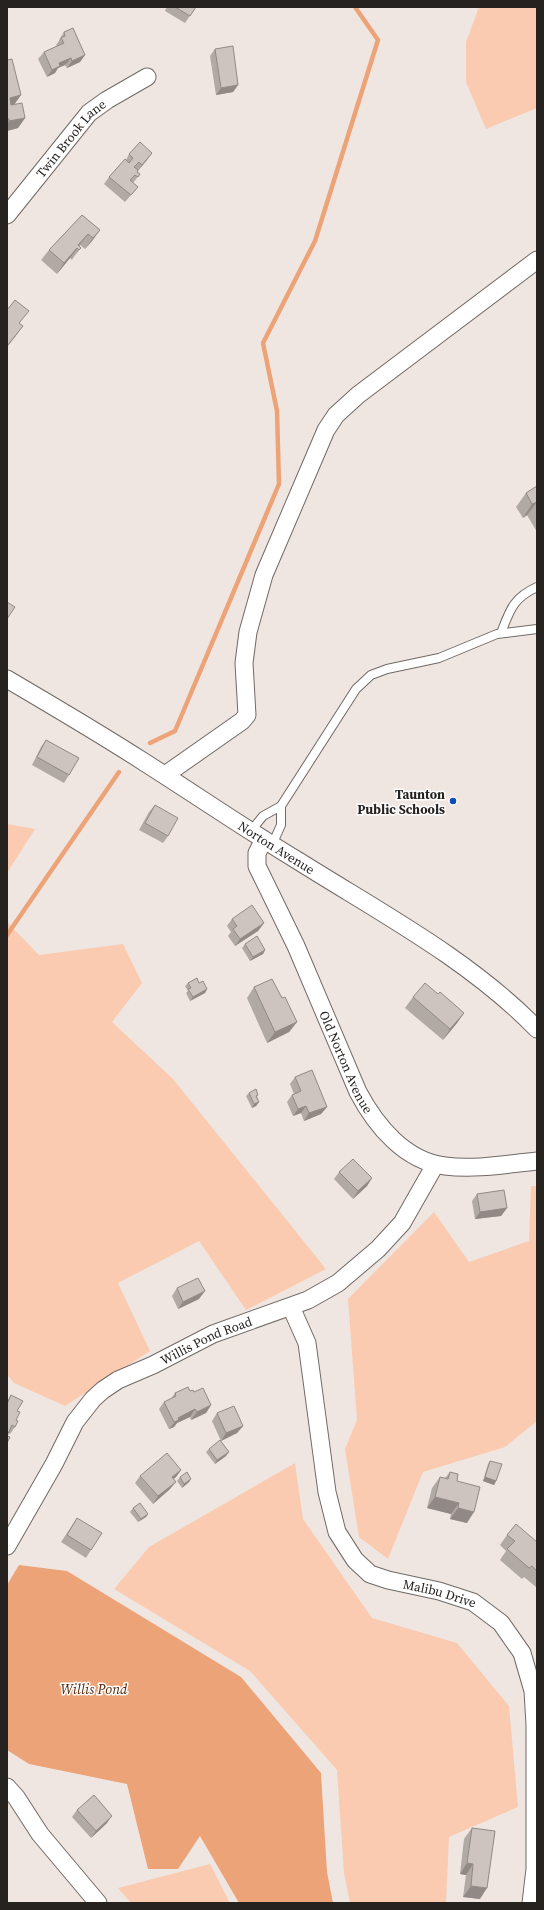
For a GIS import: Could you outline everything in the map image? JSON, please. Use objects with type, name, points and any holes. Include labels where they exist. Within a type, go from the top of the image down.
[{"type":"street","name":"Twin Brook Lane","points":[[7,215],[89,112],[147,77]]},
{"type":"street","points":[[164,775],[242,721],[247,715],[244,663],[248,632],[264,575],[311,461],[326,430],[336,415],[358,396],[537,260]]},
{"type":"street","name":"Norton Avenue","points":[[7,679],[164,775],[262,839],[457,962],[511,1004],[537,1029]]},
{"type":"street","name":"Old Norton Avenue","points":[[262,839],[257,853],[257,866],[296,946],[362,1099],[374,1119],[395,1142],[421,1159],[435,1164],[458,1167],[484,1167],[537,1161]]},
{"type":"street","name":"Willis Pond Road","points":[[7,1546],[54,1464],[75,1422],[92,1399],[118,1380],[153,1365],[213,1334],[308,1300],[338,1283],[378,1249],[402,1224],[435,1164]]},
{"type":"street","name":"Malibu Drive","points":[[290,1307],[307,1343],[327,1492],[337,1532],[351,1555],[370,1574],[388,1580],[439,1591],[473,1602],[501,1623],[522,1653],[533,1691],[535,1725],[535,1869],[531,1903]]},
{"type":"street","points":[[7,1787],[16,1797],[40,1834],[98,1903]]},
{"type":"lane","points":[[501,633],[511,607],[524,593],[537,587]]},
{"type":"lane","points":[[262,839],[263,816],[281,806],[356,689],[372,675],[387,669],[439,658],[501,633],[537,629]]},
{"type":"lane","points":[[262,839],[281,825],[281,806]]},
{"type":"shaded area","points":[[479,7],[537,7],[537,108],[486,129],[466,82],[466,42]]},
{"type":"shaded area","points":[[7,824],[35,829],[7,873]]},
{"type":"shaded area","points":[[7,922],[39,955],[123,944],[142,983],[112,1022],[173,1079],[326,1269],[246,1310],[199,1241],[118,1283],[150,1351],[65,1406],[14,1383],[7,1374]]},
{"type":"shaded area","points":[[531,1186],[537,1186],[537,1421],[505,1447],[423,1472],[388,1559],[359,1537],[345,1449],[357,1420],[348,1299],[434,1212],[469,1262],[529,1241]]},
{"type":"shaded area","points":[[295,1463],[303,1519],[372,1618],[457,1643],[509,1706],[518,1807],[449,1837],[446,1903],[350,1903],[344,1873],[337,1770],[250,1671],[114,1589],[149,1547]]},
{"type":"shaded area","points":[[210,1864],[230,1903],[131,1903],[118,1888]]},
{"type":"water","name":"Willis Pond","points":[[19,1565],[67,1571],[241,1677],[321,1773],[327,1872],[333,1903],[239,1903],[200,1836],[178,1869],[148,1869],[127,1784],[29,1764],[7,1750],[7,1585]]},
{"type":"building","points":[[175,7],[196,7],[190,16]]},
{"type":"building","points":[[73,28],[85,55],[72,61],[71,58],[59,63],[60,66],[52,70],[44,52],[64,43],[61,38],[65,36],[64,32]]},
{"type":"building","points":[[233,46],[238,85],[221,88],[215,49]]},
{"type":"building","points":[[12,59],[21,95],[10,98],[11,105],[22,103],[25,118],[9,121],[9,119],[7,119],[7,60]]},
{"type":"building","points":[[140,142],[152,153],[142,165],[139,162],[134,167],[140,174],[138,177],[135,175],[130,180],[138,187],[131,195],[109,177],[125,159],[129,163],[133,158],[129,154]]},
{"type":"building","points":[[82,215],[100,230],[93,238],[88,234],[78,245],[81,248],[79,250],[77,248],[64,263],[49,250]]},
{"type":"building","points":[[15,300],[29,311],[19,323],[23,326],[7,346],[7,310]]},
{"type":"building","points":[[537,486],[537,502],[532,504],[526,493]]},
{"type":"building","points":[[7,602],[15,607],[7,619]]},
{"type":"building","points":[[46,740],[79,758],[69,775],[37,757]]},
{"type":"building","points":[[155,805],[178,818],[168,836],[145,823]]},
{"type":"building","points":[[252,905],[264,923],[240,939],[233,929],[237,926],[232,919]]},
{"type":"building","points":[[257,936],[265,950],[253,957],[245,944]]},
{"type":"building","points":[[197,978],[199,983],[203,981],[207,989],[193,997],[188,989],[191,988],[188,983]]},
{"type":"building","points":[[272,979],[282,998],[285,997],[297,1022],[275,1032],[254,987]]},
{"type":"building","points":[[425,983],[438,994],[440,992],[464,1013],[450,1029],[413,997]]},
{"type":"building","points":[[312,1070],[327,1107],[309,1113],[306,1106],[298,1109],[292,1095],[301,1091],[295,1077]]},
{"type":"building","points":[[256,1089],[258,1095],[256,1096],[259,1102],[254,1104],[249,1093]]},
{"type":"building","points":[[353,1159],[372,1178],[358,1191],[339,1172]]},
{"type":"building","points":[[504,1190],[507,1208],[480,1212],[477,1194]]},
{"type":"building","points":[[198,1278],[205,1291],[183,1302],[177,1288]]},
{"type":"building","points":[[188,1387],[190,1391],[193,1390],[194,1392],[203,1388],[211,1405],[197,1412],[195,1409],[178,1418],[179,1420],[174,1422],[164,1402],[176,1396],[175,1393]]},
{"type":"building","points":[[11,1395],[23,1401],[17,1411],[20,1412],[16,1420],[18,1421],[15,1427],[12,1425],[7,1436],[7,1404]]},
{"type":"building","points":[[234,1406],[243,1426],[226,1433],[217,1413]]},
{"type":"building","points":[[7,1436],[10,1437],[7,1443]]},
{"type":"building","points":[[220,1440],[229,1452],[217,1460],[209,1449]]},
{"type":"building","points":[[167,1453],[181,1470],[172,1477],[176,1482],[158,1496],[140,1476]]},
{"type":"building","points":[[490,1461],[502,1464],[496,1481],[485,1477]]},
{"type":"building","points":[[187,1472],[191,1479],[184,1484],[180,1477]]},
{"type":"building","points":[[450,1472],[458,1474],[457,1481],[480,1487],[474,1512],[458,1508],[459,1503],[435,1497],[440,1477],[448,1479]]},
{"type":"building","points":[[140,1503],[148,1514],[141,1519],[133,1508]]},
{"type":"building","points":[[77,1518],[102,1533],[91,1550],[67,1535]]},
{"type":"building","points":[[516,1524],[537,1542],[537,1571],[532,1566],[529,1568],[507,1549],[515,1541],[507,1535]]},
{"type":"building","points":[[94,1795],[112,1816],[96,1831],[77,1810]]},
{"type":"building","points":[[472,1828],[495,1831],[487,1888],[471,1886],[473,1864],[467,1863]]},
{"type":"waterway","points":[[150,743],[175,731],[279,484],[277,411],[263,343],[315,241],[378,40],[355,7]]},
{"type":"waterway","points":[[7,935],[119,772]]},
{"type":"place","name":"Taunton Public Schools","points":[[453,801]]}]
